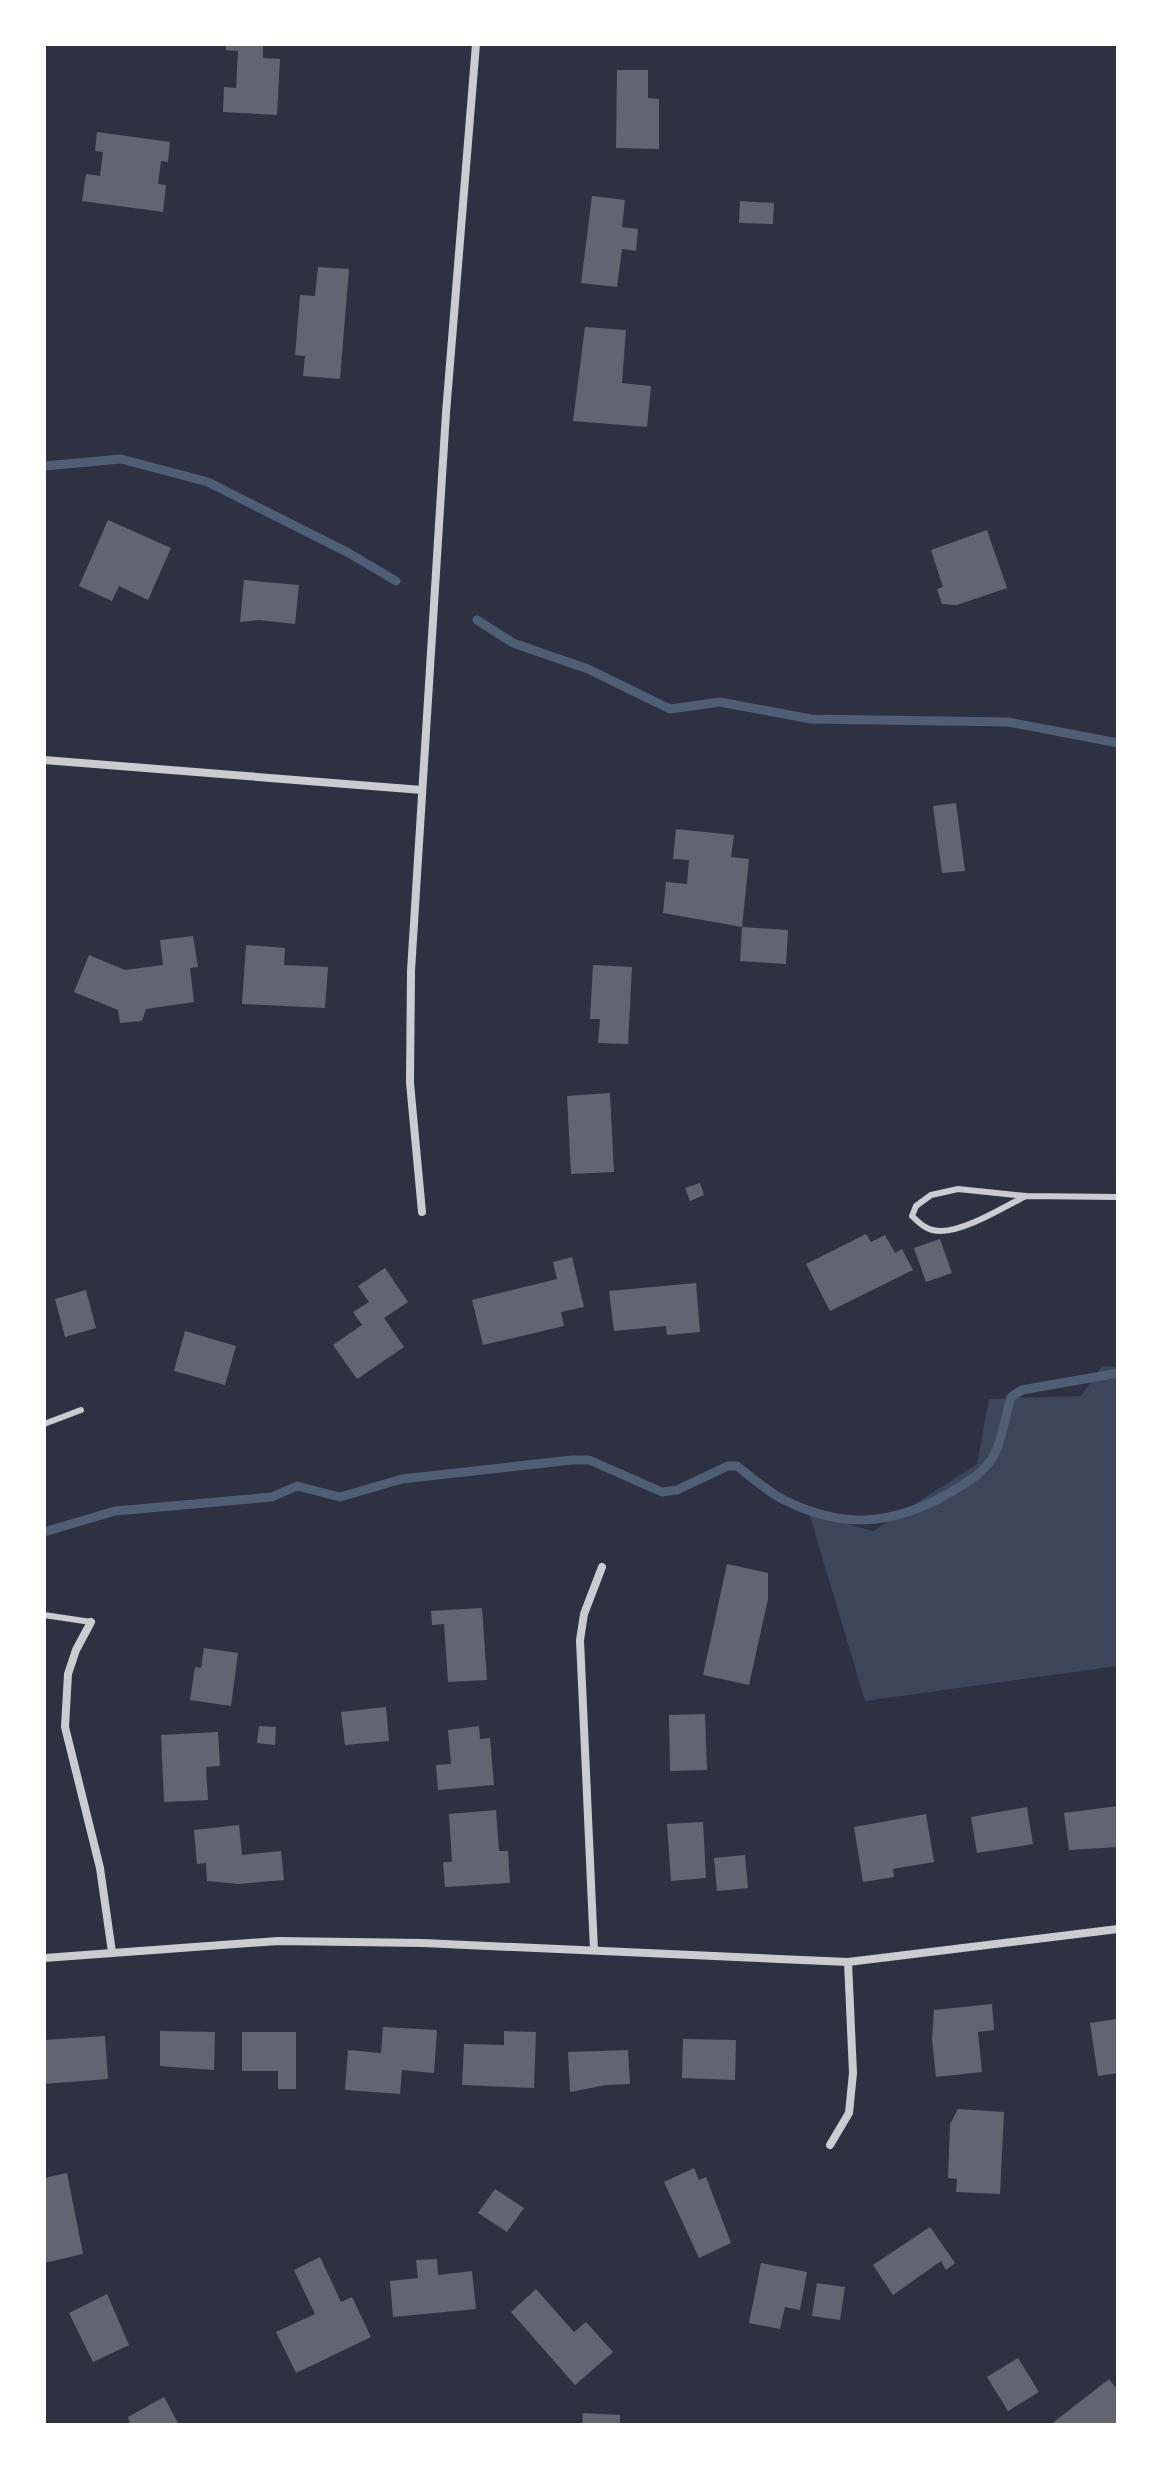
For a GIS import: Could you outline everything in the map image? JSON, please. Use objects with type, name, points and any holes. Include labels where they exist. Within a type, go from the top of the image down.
[{"type":"street","points":[[422,1212],[410,1083],[411,971],[446,413],[476,44]]},
{"type":"street","points":[[44,760],[422,790]]},
{"type":"street","points":[[594,1950],[580,1640],[584,1614],[602,1567]]},
{"type":"street","points":[[91,1622],[68,1674],[65,1727],[100,1868],[112,1952]]},
{"type":"street","points":[[44,1958],[278,1941],[423,1943],[848,1962],[1118,1929]]},
{"type":"street","points":[[830,2145],[849,2113],[852,2086],[848,1962]]},
{"type":"lane","points":[[1026,1196],[965,1225],[941,1231],[923,1227],[912,1216],[916,1206],[931,1195],[958,1189],[1026,1196],[1118,1197]]},
{"type":"lane","points":[[44,1424],[81,1410]]},
{"type":"lane","points":[[44,1615],[91,1622]]},
{"type":"shaded area","points":[[1102,1366],[1118,1367],[1118,1666],[865,1701],[809,1513],[873,1531],[977,1464],[989,1399],[1081,1396]]},
{"type":"building","points":[[226,44],[263,44],[263,58],[280,59],[277,115],[223,112],[224,87],[236,88],[238,51],[226,50]]},
{"type":"building","points":[[617,70],[648,70],[648,98],[659,99],[659,149],[616,148]]},
{"type":"building","points":[[97,132],[170,142],[168,162],[161,161],[158,184],[166,185],[163,212],[82,201],[86,174],[100,176],[103,152],[95,151]]},
{"type":"building","points":[[592,196],[625,200],[622,227],[638,229],[636,251],[622,249],[617,287],[581,283]]},
{"type":"building","points":[[740,201],[774,203],[773,224],[739,223]]},
{"type":"building","points":[[318,267],[349,269],[340,379],[303,376],[305,356],[295,355],[300,295],[315,296]]},
{"type":"building","points":[[585,327],[626,330],[622,383],[651,386],[647,427],[573,421]]},
{"type":"building","points":[[108,520],[171,548],[148,600],[119,586],[112,601],[79,586]]},
{"type":"building","points":[[987,530],[1007,588],[957,605],[942,604],[937,589],[943,587],[931,550]]},
{"type":"building","points":[[244,580],[299,585],[295,624],[259,620],[240,622]]},
{"type":"building","points":[[956,803],[965,871],[942,873],[933,806]]},
{"type":"building","points":[[676,829],[734,835],[731,857],[749,859],[742,927],[663,913],[666,882],[687,884],[689,860],[673,859]]},
{"type":"building","points":[[742,927],[788,930],[786,964],[740,961]]},
{"type":"building","points":[[193,936],[198,967],[190,968],[194,1002],[146,1009],[142,1021],[120,1023],[118,1010],[74,992],[89,955],[125,970],[163,965],[160,940]]},
{"type":"building","points":[[246,945],[285,948],[284,965],[328,967],[325,1008],[242,1004]]},
{"type":"building","points":[[593,965],[632,967],[628,1044],[598,1043],[600,1019],[590,1019]]},
{"type":"building","points":[[610,1093],[614,1172],[571,1174],[567,1096]]},
{"type":"building","points":[[700,1183],[704,1195],[690,1201],[685,1188]]},
{"type":"building","points":[[866,1234],[871,1242],[885,1235],[895,1253],[902,1249],[913,1270],[830,1311],[806,1264]]},
{"type":"building","points":[[940,1239],[952,1273],[926,1282],[914,1248]]},
{"type":"building","points":[[572,1257],[584,1307],[561,1312],[564,1326],[483,1345],[472,1300],[557,1279],[553,1262]]},
{"type":"building","points":[[385,1268],[408,1302],[384,1318],[404,1347],[357,1379],[333,1345],[362,1325],[353,1312],[369,1302],[358,1286]]},
{"type":"building","points":[[696,1283],[700,1332],[667,1335],[666,1326],[614,1331],[609,1291]]},
{"type":"building","points":[[86,1290],[96,1328],[65,1337],[55,1299]]},
{"type":"building","points":[[185,1331],[236,1346],[225,1385],[174,1371]]},
{"type":"building","points":[[727,1564],[768,1573],[768,1599],[749,1685],[703,1675]]},
{"type":"building","points":[[482,1608],[487,1680],[448,1682],[444,1624],[432,1625],[431,1611]]},
{"type":"building","points":[[204,1648],[238,1653],[231,1706],[190,1700],[195,1667],[201,1668]]},
{"type":"building","points":[[386,1707],[389,1741],[345,1745],[341,1712]]},
{"type":"building","points":[[705,1714],[707,1770],[670,1771],[669,1715]]},
{"type":"building","points":[[259,1726],[276,1727],[275,1745],[257,1743]]},
{"type":"building","points":[[479,1726],[480,1739],[490,1738],[494,1785],[438,1790],[436,1765],[451,1764],[448,1730]]},
{"type":"building","points":[[218,1732],[220,1766],[206,1767],[208,1800],[164,1802],[161,1735]]},
{"type":"building","points":[[1118,1806],[1118,1847],[1069,1850],[1064,1813]]},
{"type":"building","points":[[1027,1807],[1033,1844],[977,1853],[971,1817]]},
{"type":"building","points":[[496,1810],[499,1851],[508,1851],[510,1883],[445,1887],[443,1862],[452,1862],[449,1814]]},
{"type":"building","points":[[926,1814],[934,1862],[893,1869],[894,1877],[863,1882],[854,1827]]},
{"type":"building","points":[[703,1822],[706,1878],[671,1881],[667,1824]]},
{"type":"building","points":[[239,1825],[242,1855],[281,1851],[284,1880],[238,1884],[207,1881],[206,1863],[197,1864],[194,1830]]},
{"type":"building","points":[[745,1855],[748,1888],[717,1891],[714,1858]]},
{"type":"building","points":[[992,2004],[994,2030],[978,2032],[982,2072],[936,2077],[932,2039],[934,2010]]},
{"type":"building","points":[[1116,2019],[1118,2073],[1098,2076],[1090,2023]]},
{"type":"building","points":[[383,2027],[437,2030],[434,2073],[402,2070],[400,2094],[345,2090],[348,2050],[381,2053]]},
{"type":"building","points":[[160,2031],[215,2032],[214,2070],[160,2066]]},
{"type":"building","points":[[504,2031],[536,2032],[534,2088],[462,2085],[464,2044],[504,2045]]},
{"type":"building","points":[[242,2032],[296,2032],[296,2089],[278,2089],[278,2071],[242,2071]]},
{"type":"building","points":[[105,2036],[108,2079],[44,2084],[44,2040]]},
{"type":"building","points":[[683,2039],[736,2040],[735,2080],[682,2078]]},
{"type":"building","points":[[628,2050],[630,2084],[570,2092],[568,2052]]},
{"type":"building","points":[[958,2109],[1004,2112],[1000,2194],[956,2192],[957,2179],[948,2178],[950,2124]]},
{"type":"building","points":[[694,2168],[699,2180],[706,2177],[731,2243],[699,2258],[664,2182]]},
{"type":"building","points":[[67,2173],[83,2254],[44,2263],[44,2178]]},
{"type":"building","points":[[495,2189],[524,2208],[507,2232],[478,2213]]},
{"type":"building","points":[[930,2227],[955,2263],[946,2270],[941,2261],[893,2295],[873,2265]]},
{"type":"building","points":[[320,2257],[341,2302],[352,2297],[371,2337],[296,2373],[276,2332],[315,2314],[294,2270]]},
{"type":"building","points":[[437,2259],[438,2275],[472,2271],[476,2309],[393,2317],[390,2281],[418,2278],[416,2260]]},
{"type":"building","points":[[761,2263],[807,2272],[800,2310],[785,2307],[780,2329],[749,2323]]},
{"type":"building","points":[[817,2283],[845,2287],[840,2320],[812,2316]]},
{"type":"building","points":[[536,2289],[574,2332],[586,2322],[613,2352],[575,2385],[511,2312]]},
{"type":"building","points":[[107,2294],[129,2345],[93,2362],[69,2313]]},
{"type":"building","points":[[1018,2358],[1039,2392],[1008,2411],[987,2377]]},
{"type":"building","points":[[1109,2379],[1118,2391],[1118,2425],[1050,2425]]},
{"type":"building","points":[[164,2397],[179,2425],[130,2425],[128,2417]]},
{"type":"building","points":[[583,2413],[620,2415],[620,2425],[582,2425]]},
{"type":"waterway","points":[[44,466],[121,459],[208,482],[347,552],[396,581]]},
{"type":"waterway","points":[[477,620],[513,643],[588,669],[670,709],[720,702],[811,719],[1008,722],[1118,743]]},
{"type":"waterway","points":[[44,1532],[115,1511],[272,1497],[297,1486],[340,1497],[402,1479],[572,1460],[589,1460],[662,1492],[677,1490],[728,1466],[737,1466],[782,1499],[804,1509],[845,1519],[885,1518],[946,1495],[981,1471],[996,1451],[1011,1397],[1022,1390],[1118,1373]]}]
